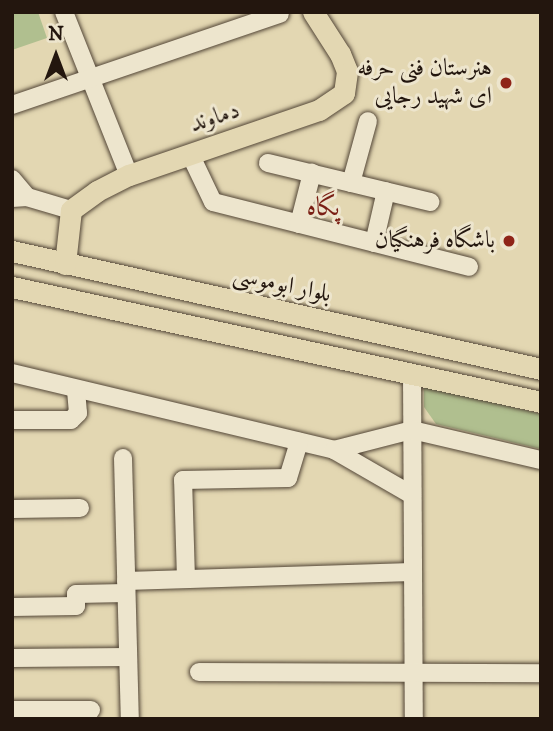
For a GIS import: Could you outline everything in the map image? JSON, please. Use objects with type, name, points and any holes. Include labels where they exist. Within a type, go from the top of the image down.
[{"type":"main road","name":"دماوند","points":[[71,211],[128,175],[318,110],[344,93],[346,71],[340,54],[313,12]]},
{"type":"main road","points":[[65,264],[71,211]]},
{"type":"main road","name":"بلوار ابوموسی","points":[[12,251],[541,369]]},
{"type":"main road","points":[[12,287],[541,402]]},
{"type":"street","points":[[64,12],[128,175]]},
{"type":"street","points":[[12,105],[280,14]]},
{"type":"street","points":[[351,183],[368,121]]},
{"type":"street","points":[[190,154],[213,202],[469,267]]},
{"type":"street","points":[[268,163],[430,202]]},
{"type":"street","points":[[299,224],[312,173]]},
{"type":"street","points":[[12,179],[19,198],[71,211]]},
{"type":"street","points":[[374,243],[386,191]]},
{"type":"street","points":[[12,373],[334,450],[412,495]]},
{"type":"street","points":[[412,373],[414,719]]},
{"type":"street","points":[[12,420],[71,420],[78,413],[76,389]]},
{"type":"street","points":[[334,450],[412,430],[541,460]]},
{"type":"street","points":[[186,579],[183,480],[288,478],[299,442]]},
{"type":"street","points":[[123,458],[130,719]]},
{"type":"street","points":[[12,509],[80,508]]},
{"type":"street","points":[[12,607],[76,606],[76,594],[186,579],[412,572]]},
{"type":"street","points":[[12,658],[128,657]]},
{"type":"street","points":[[199,672],[413,676],[541,673]]},
{"type":"street","points":[[12,710],[91,710]]},
{"type":"green space","points":[[12,12],[38,12],[47,38],[12,50]]},
{"type":"green space","points":[[424,386],[541,414],[541,449],[436,424],[424,407]]},
{"type":"place","name":"هنرستان فنی حرفه ای شهید رجایی","points":[[506,83]]},
{"type":"place","name":"باشگاه فرهنگیان","points":[[509,241]]},
{"type":"district","name":"پگاه","points":[[323,208]]}]
